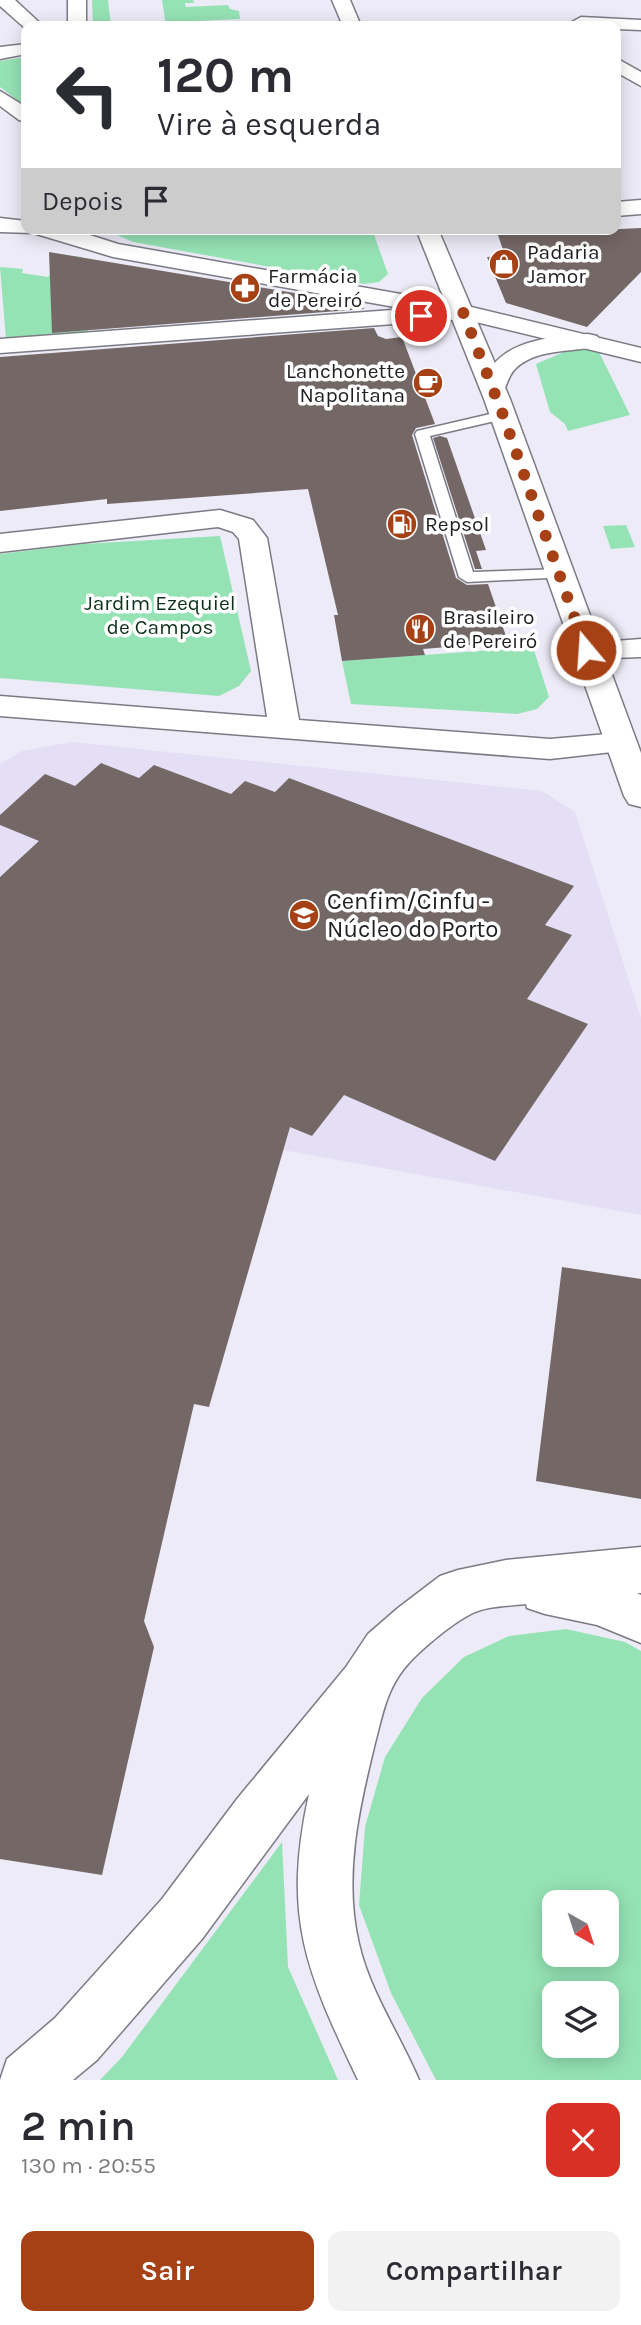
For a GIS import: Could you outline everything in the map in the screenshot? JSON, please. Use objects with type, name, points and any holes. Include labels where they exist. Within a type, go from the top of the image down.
[{"type":"street","points":[[4,0],[28,21]]},
{"type":"street","points":[[77,0],[77,21]]},
{"type":"street","points":[[341,0],[350,21]]},
{"type":"street","points":[[580,0],[581,21]]},
{"type":"street","points":[[621,25],[641,25]]},
{"type":"street","points":[[0,53],[21,50]]},
{"type":"street","points":[[621,67],[641,80]]},
{"type":"street","points":[[0,97],[21,112]]},
{"type":"street","points":[[621,209],[641,207]]},
{"type":"street","points":[[0,225],[21,227]]},
{"type":"street","points":[[82,235],[113,250],[463,312],[641,355]]},
{"type":"street","points":[[430,235],[498,402],[641,796]]},
{"type":"street","points":[[0,346],[463,312]]},
{"type":"street","points":[[498,402],[499,371],[511,360],[528,351],[587,341]]},
{"type":"street","points":[[0,543],[220,518],[243,526],[253,538],[285,729]]},
{"type":"street","points":[[586,650],[641,648]]},
{"type":"street","points":[[0,706],[550,749],[620,743]]},
{"type":"street","points":[[28,2080],[76,2039],[182,1919],[256,1818],[364,1685],[386,1651],[458,1593],[506,1583],[641,1570]]},
{"type":"street","points":[[506,1583],[599,1602],[641,1619]]},
{"type":"street","points":[[364,1685],[339,1782],[323,1871],[327,1929],[342,1978],[388,2080]]},
{"type":"lane","points":[[498,402],[422,434],[467,577],[561,574]]},
{"type":"shaded area","name":"Cenfim/Cinfu - Núcleo do Porto","points":[[72,742],[542,791],[575,812],[641,1018],[641,1215],[283,1150],[0,1108],[0,764],[22,751]]},
{"type":"green space","points":[[92,0],[108,0],[110,21],[93,21]]},
{"type":"green space","points":[[162,0],[193,0],[194,3],[185,3],[186,7],[228,5],[230,9],[239,11],[240,19],[198,21],[165,21]]},
{"type":"green space","points":[[21,58],[21,103],[0,87],[0,61]]},
{"type":"green space","points":[[117,235],[374,235],[388,274],[379,282],[364,284],[133,242]]},
{"type":"green space","points":[[64,255],[82,257],[88,332],[6,339],[0,267],[23,269],[22,273],[48,277]]},
{"type":"green space","points":[[571,349],[599,352],[630,415],[568,431],[565,424],[550,412],[536,364]]},
{"type":"green space","points":[[626,525],[635,547],[611,549],[603,526]]},
{"type":"green space","name":"Jardim Ezequiel de Campos","points":[[220,536],[251,671],[239,686],[219,696],[0,678],[0,554],[83,544]]},
{"type":"green space","points":[[533,647],[549,697],[537,709],[517,714],[351,704],[342,661]]},
{"type":"green space","points":[[566,1629],[625,1642],[641,1651],[641,2080],[436,2080],[391,1993],[359,1905],[365,1827],[385,1757],[422,1698],[464,1657],[509,1636]]},
{"type":"green space","points":[[282,1842],[288,1967],[338,2080],[100,2080],[122,2057]]},
{"type":"building","points":[[641,228],[641,272],[587,327],[506,303],[487,257],[505,256],[498,235],[621,235],[621,229]]},
{"type":"building","points":[[49,252],[361,304],[364,309],[52,333]]},
{"type":"building","points":[[374,328],[378,336],[386,339],[402,337],[435,424],[416,428],[412,435],[456,578],[467,585],[488,584],[508,642],[423,649],[425,655],[342,661],[334,615],[338,615],[308,489],[107,504],[107,499],[0,511],[0,357]]},
{"type":"building","points":[[433,438],[447,438],[486,550],[476,551],[482,569],[475,569]]},
{"type":"building","points":[[101,763],[139,778],[154,765],[231,794],[245,781],[275,792],[289,778],[574,886],[545,925],[572,935],[527,999],[588,1024],[495,1161],[344,1095],[312,1136],[290,1127],[209,1407],[194,1404],[144,1621],[154,1647],[102,1875],[0,1859],[0,877],[39,841],[0,825],[0,815],[45,774],[75,786]]},
{"type":"building","points":[[562,1267],[641,1279],[641,1499],[536,1481]]},
{"type":"place","name":"Padaria Jamor","points":[[504,264]]},
{"type":"place","name":"Farmácia de Pereiró","points":[[245,288]]},
{"type":"place","name":"Lanchonette Napolitana","points":[[428,383]]},
{"type":"place","name":"Repsol","points":[[402,524]]},
{"type":"place","name":"Brasileiro de Pereiró","points":[[420,629]]},
{"type":"place","name":"Cenfim/Cinfu - Núcleo do Porto","points":[[304,915]]},
{"type":"route","points":[[421,316],[463,312],[561,574],[586,650]]}]
